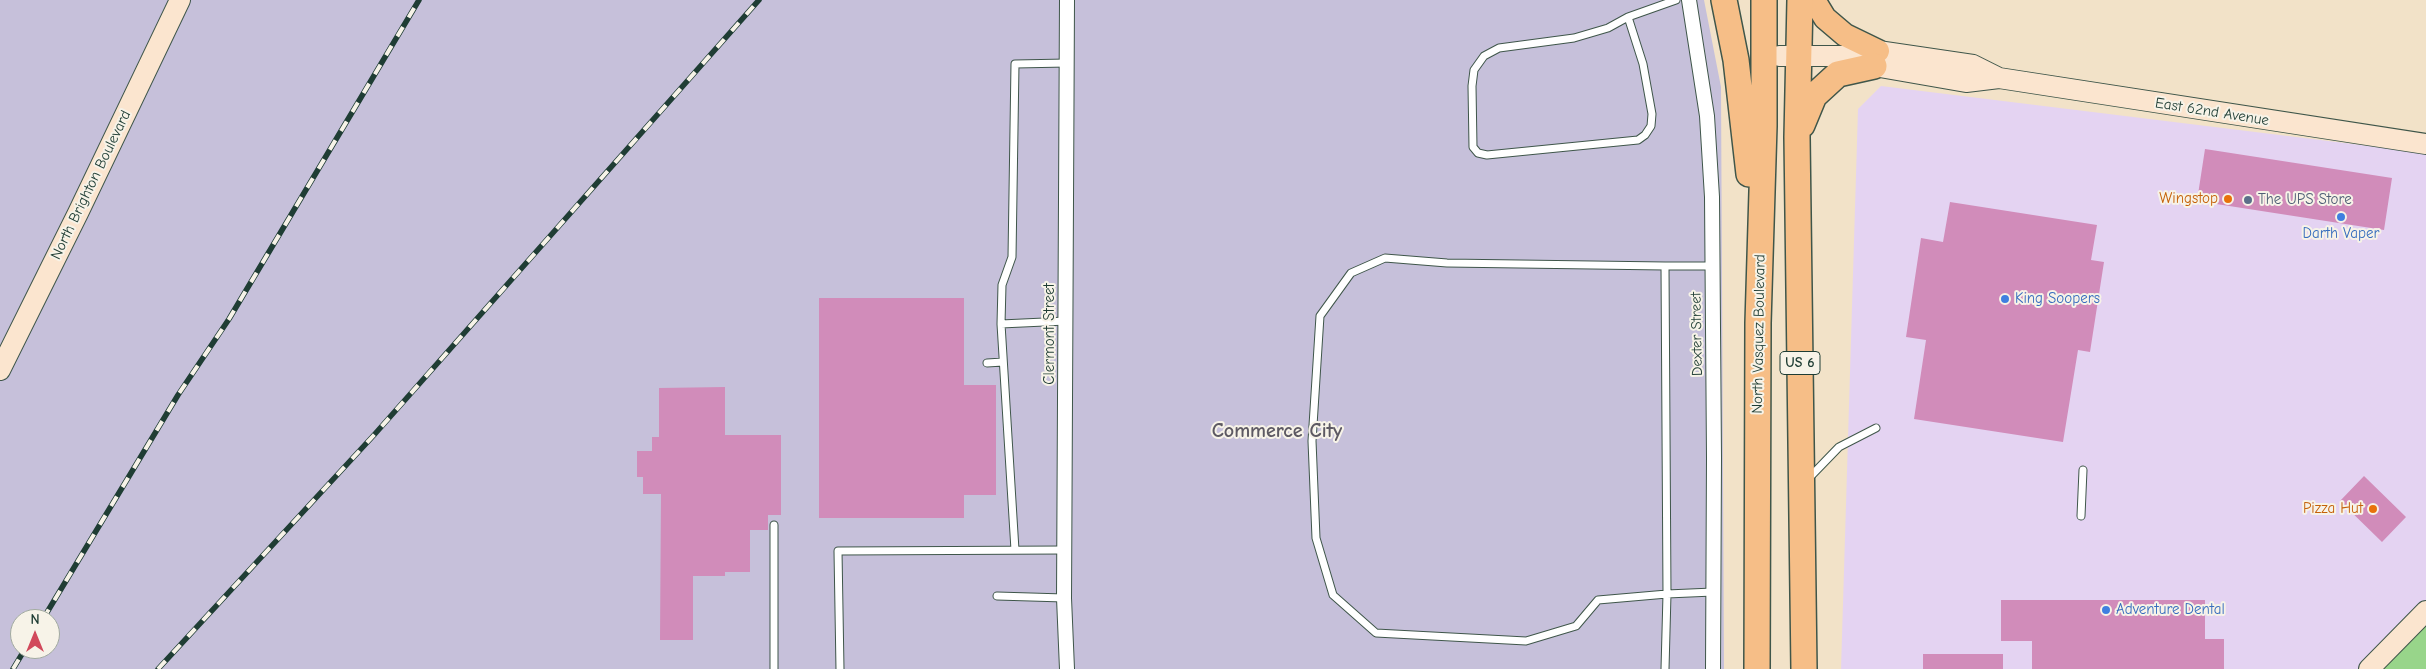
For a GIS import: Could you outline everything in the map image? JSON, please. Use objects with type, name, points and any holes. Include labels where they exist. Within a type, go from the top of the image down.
[{"type":"highway","points":[[1724,0],[1737,68],[1747,150],[1758,323]]},
{"type":"highway","name":"North Vasquez Boulevard","points":[[1757,669],[1758,323],[1764,126],[1764,0]]},
{"type":"highway","name":"US 6","points":[[1800,0],[1788,57],[1797,137],[1804,669]]},
{"type":"highway","points":[[1797,137],[1814,96],[1838,74],[1869,58]]},
{"type":"main road","points":[[1788,57],[1806,0]]},
{"type":"main road","points":[[1814,0],[1825,18],[1869,58]]},
{"type":"street","name":"North Brighton Boulevard","points":[[0,370],[180,0]]},
{"type":"street","name":"Clermont Street","points":[[1066,669],[1064,598],[1067,0]]},
{"type":"street","name":"Dexter Street","points":[[1689,0],[1707,116],[1712,197],[1713,669]]},
{"type":"street","name":"East 62nd Avenue","points":[[1788,57],[1869,58],[1966,82],[1999,78],[2426,144]]},
{"type":"street","points":[[2369,669],[2426,611]]},
{"type":"lane","points":[[1628,16],[1643,64],[1652,114],[1651,126],[1645,135],[1638,140],[1487,155],[1478,153],[1473,147],[1472,86],[1474,70],[1484,56],[1498,48],[1574,38],[1608,28],[1628,16],[1676,0]]},
{"type":"lane","points":[[1016,550],[1001,324],[1002,285],[1012,257],[1015,64],[1067,63]]},
{"type":"lane","points":[[1712,266],[1447,263],[1385,258],[1352,273],[1320,316],[1312,441],[1316,538],[1333,595],[1376,633],[1526,641],[1576,626],[1598,600],[1713,592]]},
{"type":"lane","points":[[1665,266],[1665,669]]},
{"type":"lane","points":[[1001,324],[1066,321]]},
{"type":"lane","points":[[987,363],[1003,362]]},
{"type":"lane","points":[[1802,486],[1838,447],[1876,428]]},
{"type":"lane","points":[[2081,516],[2083,470]]},
{"type":"lane","points":[[774,526],[774,669]]},
{"type":"lane","points":[[840,669],[838,551],[1065,550]]},
{"type":"lane","points":[[996,596],[1064,598]]},
{"type":"shaded area","points":[[0,0],[1704,0],[1721,87],[1724,669],[0,669]]},
{"type":"shaded area","points":[[1881,86],[2426,153],[2426,610],[2368,669],[1841,669],[1858,109]]},
{"type":"green space","points":[[2426,611],[2426,669],[2369,669]]},
{"type":"building","points":[[2205,149],[2392,178],[2384,230],[2197,201]]},
{"type":"building","name":"King Soopers","points":[[1950,202],[2097,225],[2091,260],[2104,262],[2090,352],[2078,350],[2063,442],[1914,419],[1926,340],[1906,337],[1921,238],[1943,242]]},
{"type":"building","points":[[819,298],[964,298],[964,385],[996,385],[996,495],[964,495],[964,518],[819,518]]},
{"type":"building","points":[[725,387],[725,435],[781,435],[781,515],[768,515],[768,530],[750,530],[750,572],[725,572],[725,576],[693,576],[693,640],[660,640],[661,494],[643,494],[643,477],[637,477],[637,451],[652,451],[652,437],[659,437],[659,388]]},
{"type":"building","name":"Pizza Hut","points":[[2364,476],[2406,517],[2382,542],[2340,501]]},
{"type":"building","points":[[2001,600],[2205,600],[2205,639],[2224,639],[2224,669],[2032,669],[2032,641],[2001,641]]},
{"type":"building","points":[[1923,654],[2003,654],[2003,669],[1923,669]]},
{"type":"railway","points":[[49,609],[178,395],[229,319],[419,0]]},
{"type":"railway","points":[[158,669],[374,435],[759,0]]},
{"type":"railway","points":[[13,669],[19,659]]},
{"type":"place","name":"Wingstop","points":[[2228,199]]},
{"type":"place","name":"The UPS Store","points":[[2248,200]]},
{"type":"place","name":"Darth Vaper","points":[[2341,217]]},
{"type":"place","name":"King Soopers","points":[[2005,299]]},
{"type":"place","name":"Pizza Hut","points":[[2373,509]]},
{"type":"place","name":"Adventure Dental","points":[[2106,610]]},
{"type":"district","name":"Commerce City","points":[[1277,431]]}]
